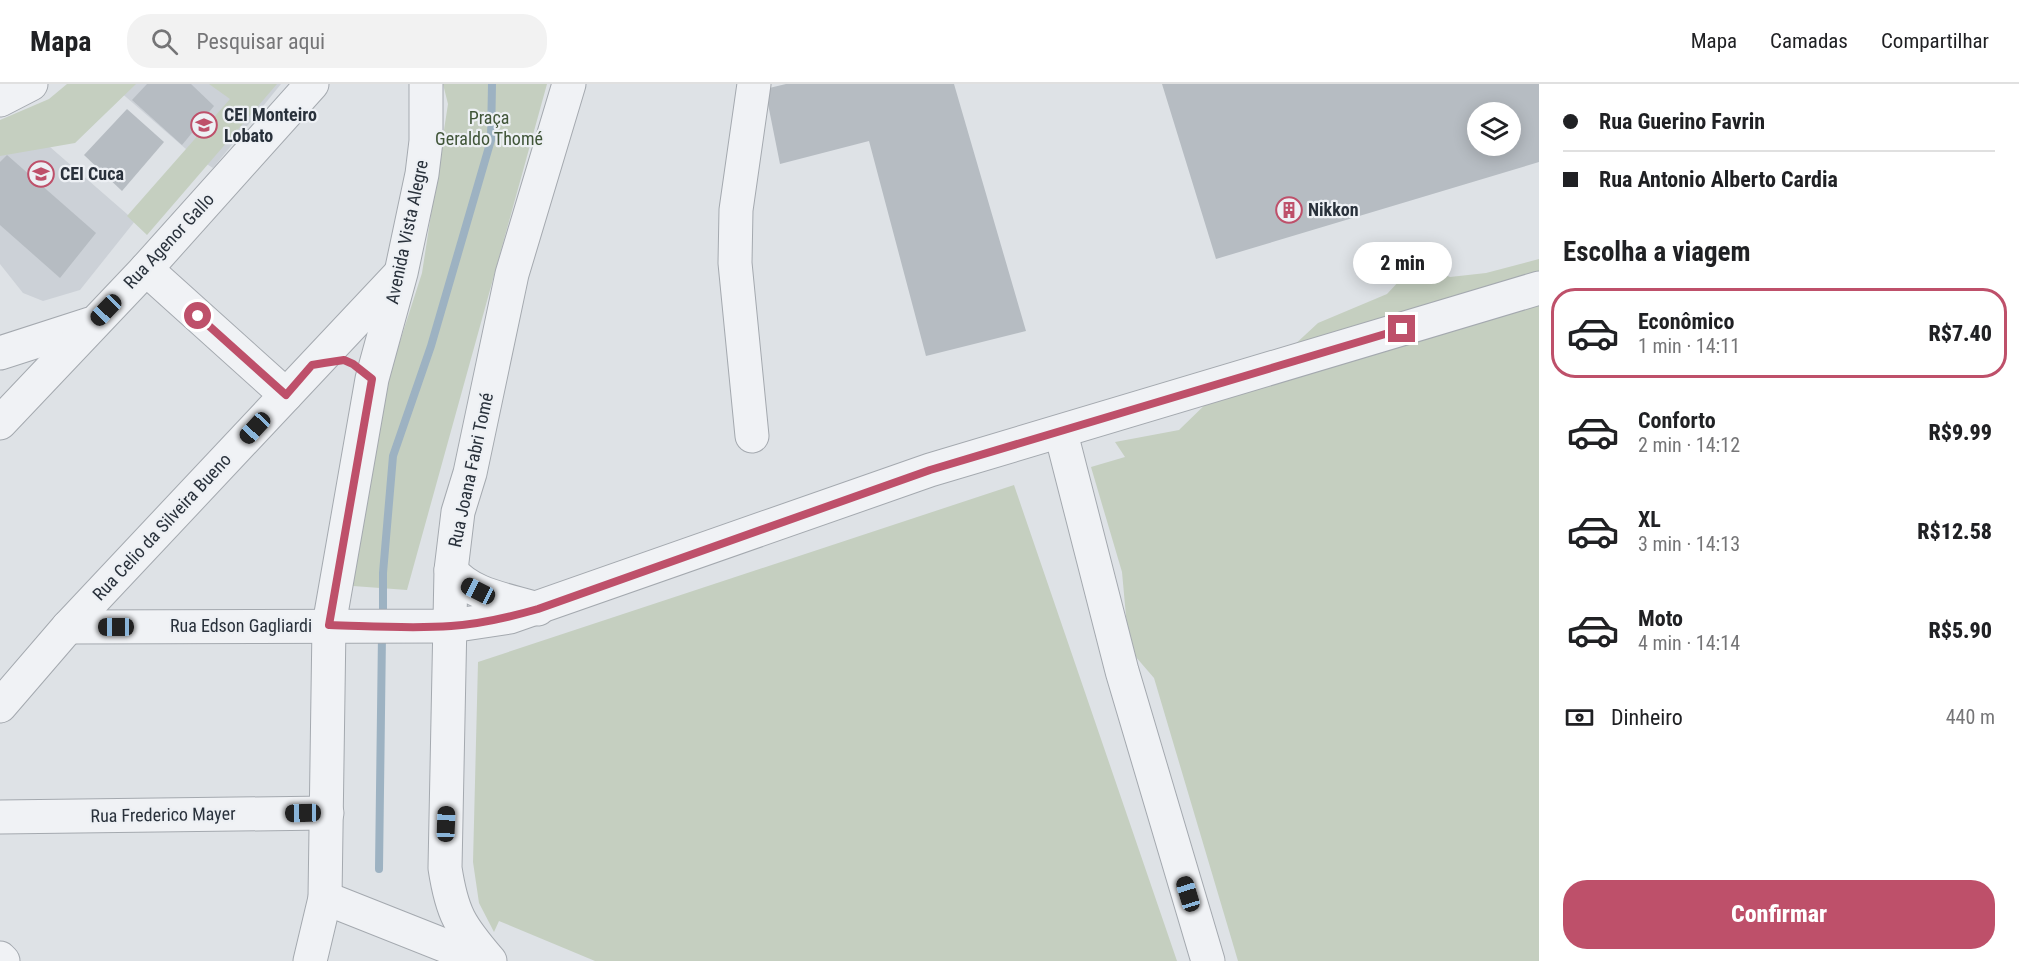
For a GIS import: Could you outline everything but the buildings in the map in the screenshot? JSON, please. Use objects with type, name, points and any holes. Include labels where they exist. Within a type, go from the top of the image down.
[{"type":"street","points":[[0,100],[31,84]]},
{"type":"street","name":"Rua Agenor Gallo","points":[[3,412],[146,269],[312,84]]},
{"type":"street","name":"Avenida Vista Alegre","points":[[310,961],[325,898],[327,813],[340,626],[372,379],[401,273],[422,174],[426,141],[426,84]]},
{"type":"street","name":"Rua Joana Fabri Tomé","points":[[490,961],[465,931],[450,901],[445,868],[451,570],[458,512],[470,473],[512,274],[569,84]]},
{"type":"street","points":[[752,436],[735,263],[736,210],[754,84]]},
{"type":"street","points":[[146,269],[286,395]]},
{"type":"street","name":"Rua Celio da Silveira Bueno","points":[[0,705],[68,627],[401,273]]},
{"type":"street","name":"Rua Edson Gagliardi","points":[[68,627],[451,626],[487,621],[538,609],[930,470],[1061,433],[1539,288]]},
{"type":"street","points":[[0,353],[92,324]]},
{"type":"street","points":[[312,365],[344,360],[372,379]]},
{"type":"street","points":[[1061,433],[1122,671],[1208,961]]},
{"type":"street","points":[[451,570],[459,581],[478,591],[538,609]]},
{"type":"street","name":"Rua Frederico Mayer","points":[[0,817],[327,813]]},
{"type":"street","points":[[325,898],[432,951],[484,961]]},
{"type":"street","points":[[0,958],[3,961]]},
{"type":"shaded area","name":"CEI Monteiro Lobato","points":[[111,84],[281,84],[213,168],[194,156]]},
{"type":"shaded area","name":"CEI Cuca","points":[[19,120],[135,221],[80,290],[43,301],[23,293],[0,264],[0,128]]},
{"type":"green space","points":[[67,84],[136,84],[75,143],[0,156],[0,120],[49,99]]},
{"type":"green space","points":[[209,84],[277,84],[147,235],[127,216],[230,99]]},
{"type":"green space","name":"Praça Geraldo Thomé","points":[[443,84],[547,84],[407,590],[353,586],[385,388],[422,273],[448,104]]},
{"type":"green space","points":[[1539,259],[1539,961],[1238,961],[1154,678],[1129,649],[1122,572],[1091,467],[1125,457],[1115,442],[1179,430],[1249,362],[1291,348],[1318,323],[1387,294],[1416,263],[1450,277],[1486,273]]},
{"type":"green space","points":[[1014,485],[1177,961],[595,961],[499,921],[494,932],[479,903],[473,862],[478,662]]},
{"type":"waterway","points":[[383,619],[383,573],[393,456],[431,346],[491,140],[492,84]]},
{"type":"waterway","points":[[379,869],[382,634]]},
{"type":"place","name":"CEI Monteiro Lobato","points":[[204,125]]},
{"type":"place","name":"CEI Cuca","points":[[41,174]]},
{"type":"place","name":"Nikkon","points":[[1289,210]]},
{"type":"route","points":[[198,316],[286,395],[312,365],[344,360],[372,379],[329,625],[351,626],[451,626],[487,621],[538,609],[930,470],[1061,433],[1402,329]]}]
